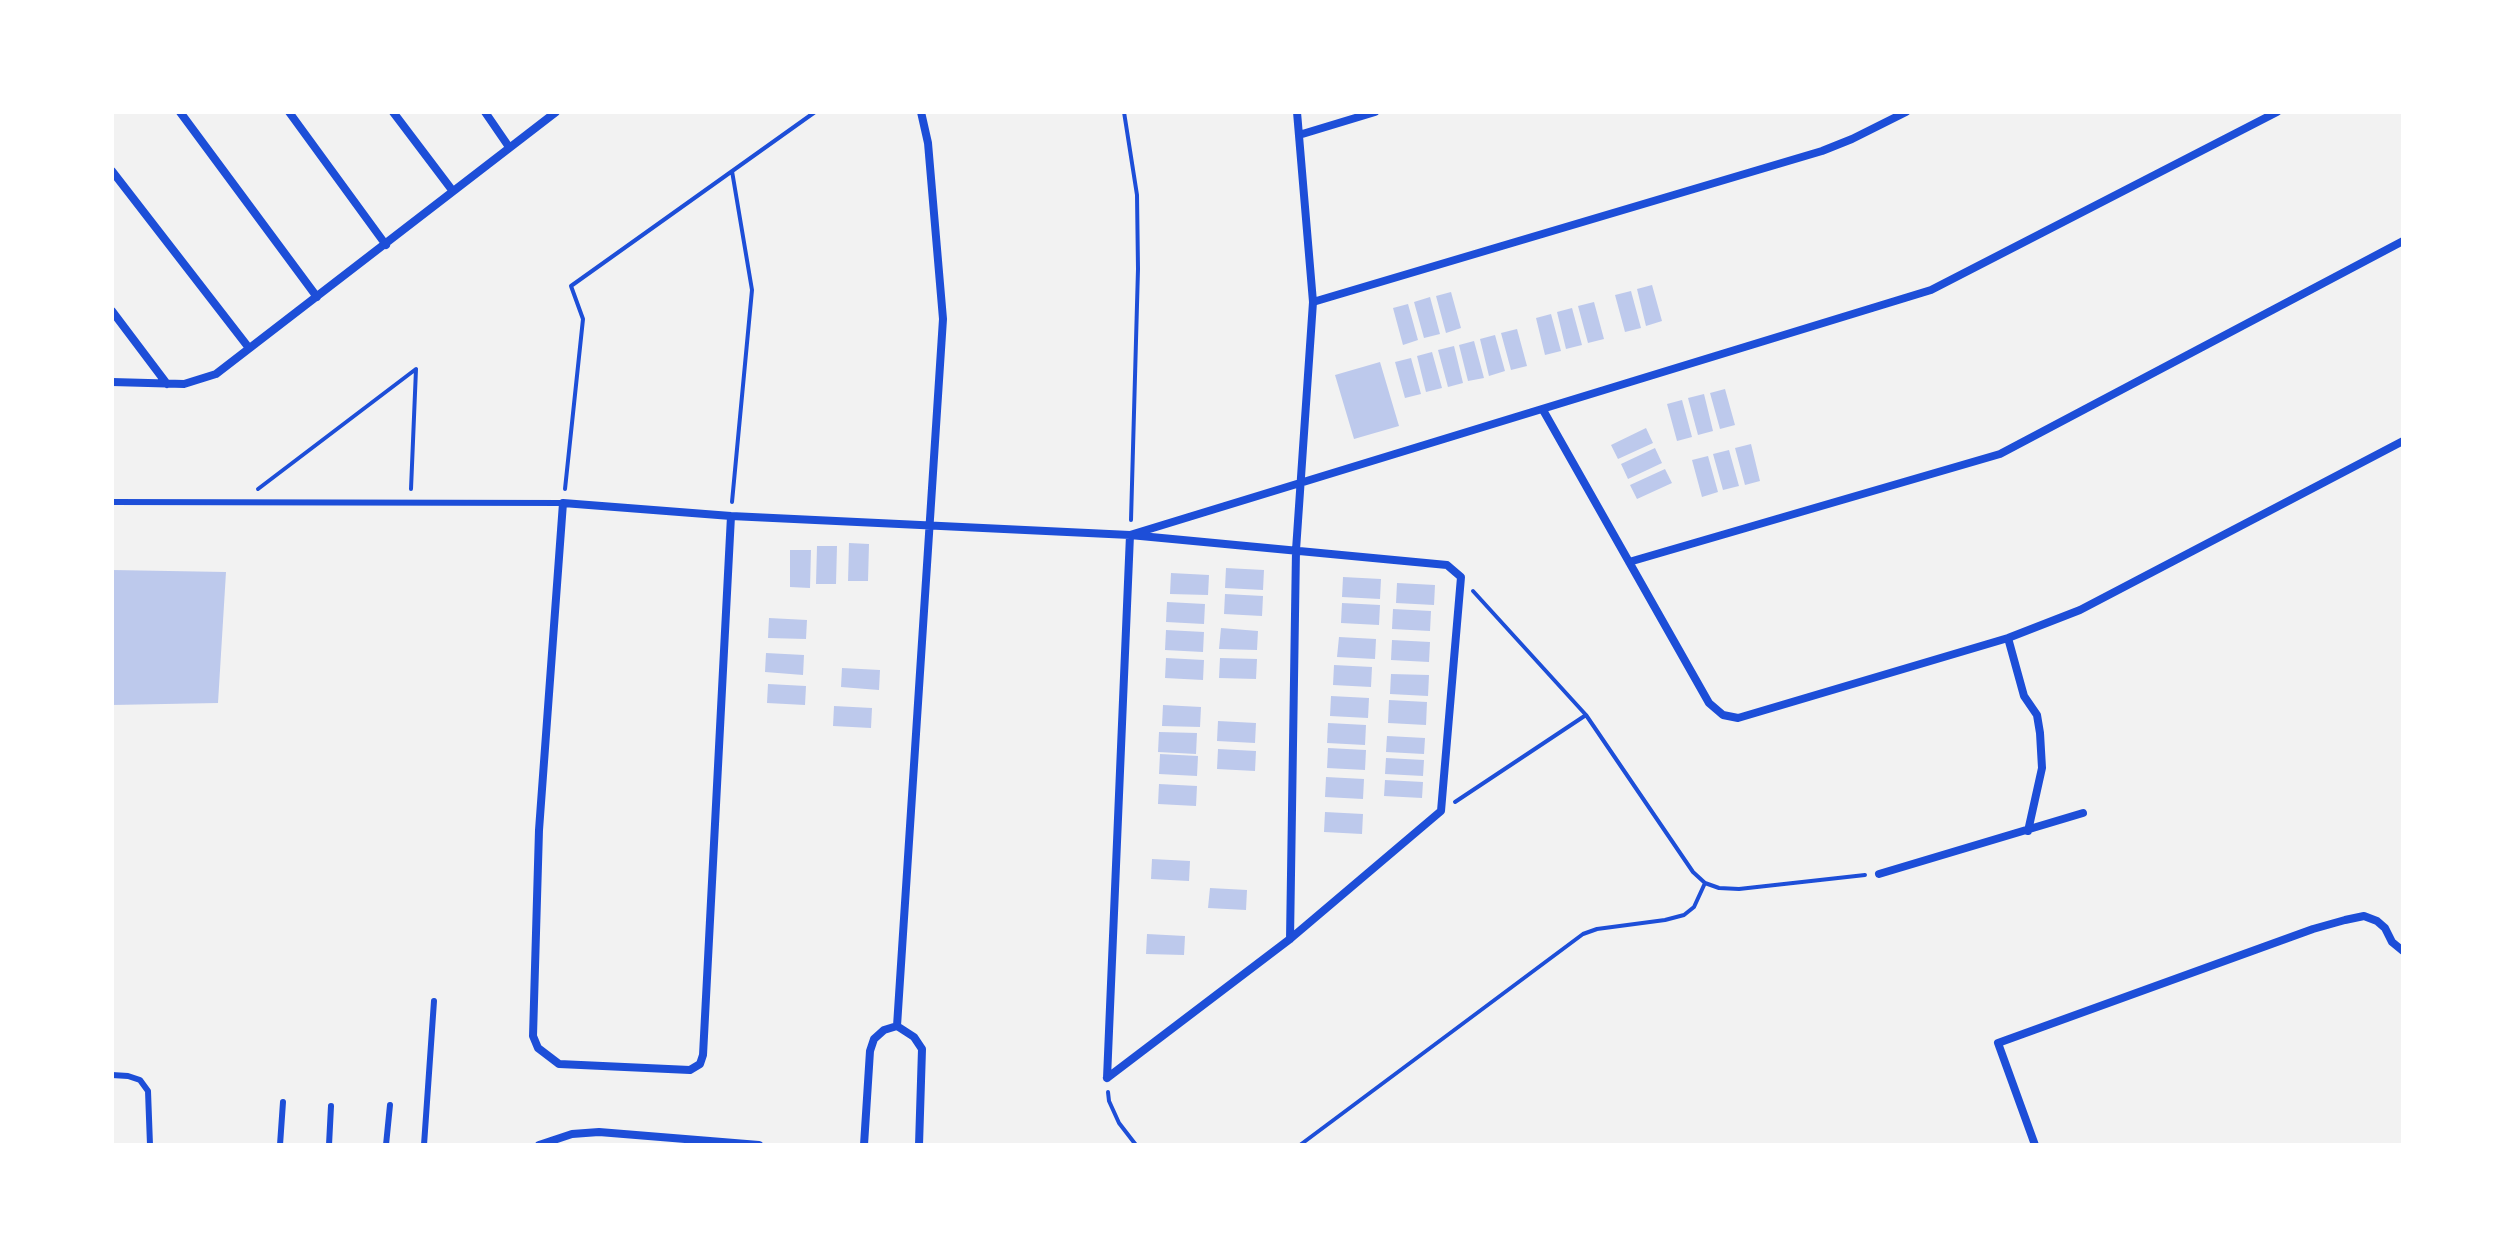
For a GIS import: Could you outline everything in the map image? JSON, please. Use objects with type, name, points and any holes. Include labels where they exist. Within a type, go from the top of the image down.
[{"type":"street","points":[[180,112],[317,297]]},
{"type":"street","points":[[289,112],[386,245]]},
{"type":"street","points":[[393,112],[452,190]]},
{"type":"street","points":[[485,112],[509,147]]},
{"type":"street","points":[[112,382],[167,384],[197,381],[216,374],[556,112]]},
{"type":"street","points":[[897,1026],[943,305],[928,143],[921,112]]},
{"type":"street","points":[[1290,939],[1296,550],[1313,302],[1297,112]]},
{"type":"street","points":[[1299,135],[1375,112]]},
{"type":"street","points":[[1313,302],[1822,151],[1906,112]]},
{"type":"street","points":[[1130,535],[1931,290],[2277,112]]},
{"type":"street","points":[[112,171],[249,348]]},
{"type":"street","points":[[1629,562],[2000,454],[2403,241]]},
{"type":"street","points":[[112,311],[167,384]]},
{"type":"street","points":[[1543,410],[1709,703],[1723,715],[1738,718],[2008,638],[2080,610],[2403,441]]},
{"type":"street","points":[[731,516],[703,1055],[700,1064],[690,1070],[559,1064],[538,1048],[533,1036],[539,830],[563,503],[731,516],[1130,535],[1447,565],[1461,577],[1441,811],[1290,939],[1107,1078]]},
{"type":"street","points":[[1107,1078],[1130,535]]},
{"type":"street","points":[[2008,638],[2024,696],[2037,715],[2040,733],[2042,768],[2028,831]]},
{"type":"street","points":[[1879,874],[2083,813]]},
{"type":"street","points":[[2035,1145],[1998,1043],[2345,920],[2364,916],[2377,921],[2396,947],[2403,951]]},
{"type":"street","points":[[864,1145],[870,1051],[874,1039],[884,1030],[897,1026]]},
{"type":"street","points":[[897,1026],[914,1037],[922,1049],[919,1145]]},
{"type":"street","points":[[539,1145],[572,1134],[599,1132],[759,1145]]},
{"type":"lane","points":[[112,502],[563,503]]},
{"type":"lane","points":[[424,1145],[434,1001]]},
{"type":"lane","points":[[112,1075],[140,1080],[148,1091],[150,1145]]},
{"type":"lane","points":[[280,1145],[283,1102]]},
{"type":"lane","points":[[386,1145],[390,1105]]},
{"type":"lane","points":[[329,1145],[331,1106]]},
{"type":"path","points":[[563,503],[583,319],[571,286],[815,112]]},
{"type":"path","points":[[1124,112],[1137,195],[1138,254],[1130,535]]},
{"type":"path","points":[[731,516],[752,290],[732,171]]},
{"type":"path","points":[[241,502],[416,369],[410,503]]},
{"type":"path","points":[[1461,577],[1586,715],[1693,872],[1705,883],[1719,888],[1739,889],[1879,874]]},
{"type":"path","points":[[1441,811],[1586,715]]},
{"type":"path","points":[[1300,1145],[1583,934],[1684,915],[1698,900],[1705,883]]},
{"type":"path","points":[[1107,1078],[1109,1101],[1119,1123],[1136,1145]]},
{"type":"building","points":[[1652,285],[1662,321],[1646,326],[1637,289]]},
{"type":"building","points":[[1631,291],[1641,328],[1625,332],[1615,295]]},
{"type":"building","points":[[1451,292],[1461,328],[1446,333],[1436,296]]},
{"type":"building","points":[[1430,297],[1440,334],[1424,338],[1414,302]]},
{"type":"building","points":[[1594,302],[1604,339],[1588,343],[1578,306]]},
{"type":"building","points":[[1408,304],[1418,340],[1403,345],[1393,308]]},
{"type":"building","points":[[1572,308],[1582,345],[1566,349],[1557,312]]},
{"type":"building","points":[[1551,314],[1561,351],[1545,355],[1536,318]]},
{"type":"building","points":[[1517,329],[1527,366],[1511,370],[1501,333]]},
{"type":"building","points":[[1495,335],[1505,371],[1489,376],[1480,339]]},
{"type":"building","points":[[1474,341],[1484,378],[1468,381],[1459,345]]},
{"type":"building","points":[[1454,346],[1463,383],[1448,387],[1438,350]]},
{"type":"building","points":[[1432,352],[1442,388],[1426,392],[1417,356]]},
{"type":"building","points":[[1411,358],[1421,394],[1405,398],[1395,362]]},
{"type":"building","points":[[1380,362],[1399,426],[1354,439],[1335,375]]},
{"type":"building","points":[[1725,389],[1735,425],[1720,429],[1710,393]]},
{"type":"building","points":[[1704,394],[1713,431],[1698,435],[1688,398]]},
{"type":"building","points":[[1682,400],[1692,437],[1677,441],[1667,404]]},
{"type":"building","points":[[1646,428],[1653,443],[1618,459],[1611,445]]},
{"type":"building","points":[[1751,444],[1760,481],[1745,485],[1735,448]]},
{"type":"building","points":[[1655,448],[1662,463],[1628,479],[1621,464]]},
{"type":"building","points":[[1729,450],[1739,486],[1723,490],[1713,454]]},
{"type":"building","points":[[1708,456],[1718,492],[1702,497],[1692,460]]},
{"type":"building","points":[[1665,469],[1672,483],[1637,499],[1630,485]]},
{"type":"building","points":[[849,543],[869,544],[868,581],[848,581]]},
{"type":"building","points":[[817,546],[837,546],[836,584],[816,584]]},
{"type":"building","points":[[790,550],[811,550],[810,588],[790,587]]},
{"type":"building","points":[[1226,568],[1264,570],[1263,590],[1225,588]]},
{"type":"building","points":[[112,570],[226,572],[218,703],[112,705]]},
{"type":"building","points":[[1171,573],[1209,575],[1208,595],[1170,594]]},
{"type":"building","points":[[1343,577],[1381,579],[1380,599],[1342,597]]},
{"type":"building","points":[[1397,583],[1435,585],[1434,605],[1396,603]]},
{"type":"building","points":[[1225,594],[1263,596],[1262,616],[1224,614]]},
{"type":"building","points":[[1167,602],[1205,604],[1204,624],[1166,622]]},
{"type":"building","points":[[1342,603],[1380,605],[1379,625],[1341,623]]},
{"type":"building","points":[[1393,609],[1431,611],[1430,631],[1392,629]]},
{"type":"building","points":[[769,618],[807,620],[806,639],[768,638]]},
{"type":"building","points":[[1221,628],[1258,631],[1257,650],[1219,649]]},
{"type":"building","points":[[1166,630],[1204,632],[1203,652],[1165,650]]},
{"type":"building","points":[[1339,637],[1376,639],[1375,659],[1337,657]]},
{"type":"building","points":[[1392,640],[1430,642],[1429,662],[1391,660]]},
{"type":"building","points":[[766,653],[804,655],[803,675],[765,672]]},
{"type":"building","points":[[1166,658],[1204,660],[1203,680],[1165,678]]},
{"type":"building","points":[[1220,658],[1257,659],[1256,679],[1219,678]]},
{"type":"building","points":[[1334,665],[1372,667],[1371,687],[1333,685]]},
{"type":"building","points":[[842,668],[880,670],[879,690],[841,687]]},
{"type":"building","points":[[1391,674],[1429,675],[1428,696],[1390,694]]},
{"type":"building","points":[[768,684],[806,686],[805,705],[767,703]]},
{"type":"building","points":[[1331,696],[1369,698],[1368,718],[1330,716]]},
{"type":"building","points":[[1389,700],[1427,702],[1426,725],[1388,723]]},
{"type":"building","points":[[1163,705],[1201,707],[1200,727],[1162,726]]},
{"type":"building","points":[[834,706],[872,708],[871,728],[833,726]]},
{"type":"building","points":[[1218,721],[1256,723],[1255,743],[1217,741]]},
{"type":"building","points":[[1328,723],[1366,725],[1365,745],[1327,743]]},
{"type":"building","points":[[1159,732],[1197,733],[1196,754],[1158,752]]},
{"type":"building","points":[[1387,736],[1425,738],[1424,754],[1386,752]]},
{"type":"building","points":[[1328,748],[1366,750],[1365,770],[1327,768]]},
{"type":"building","points":[[1218,749],[1256,751],[1255,771],[1217,769]]},
{"type":"building","points":[[1160,754],[1198,756],[1197,776],[1159,774]]},
{"type":"building","points":[[1386,758],[1424,760],[1423,776],[1385,774]]},
{"type":"building","points":[[1326,777],[1364,779],[1363,799],[1325,797]]},
{"type":"building","points":[[1385,780],[1423,782],[1422,798],[1384,796]]},
{"type":"building","points":[[1159,784],[1197,786],[1196,806],[1158,804]]},
{"type":"building","points":[[1325,812],[1363,814],[1362,834],[1324,832]]},
{"type":"building","points":[[1152,859],[1190,861],[1189,881],[1151,879]]},
{"type":"building","points":[[1210,888],[1247,890],[1246,910],[1208,908]]},
{"type":"building","points":[[1147,934],[1185,936],[1184,955],[1146,954]]}]
